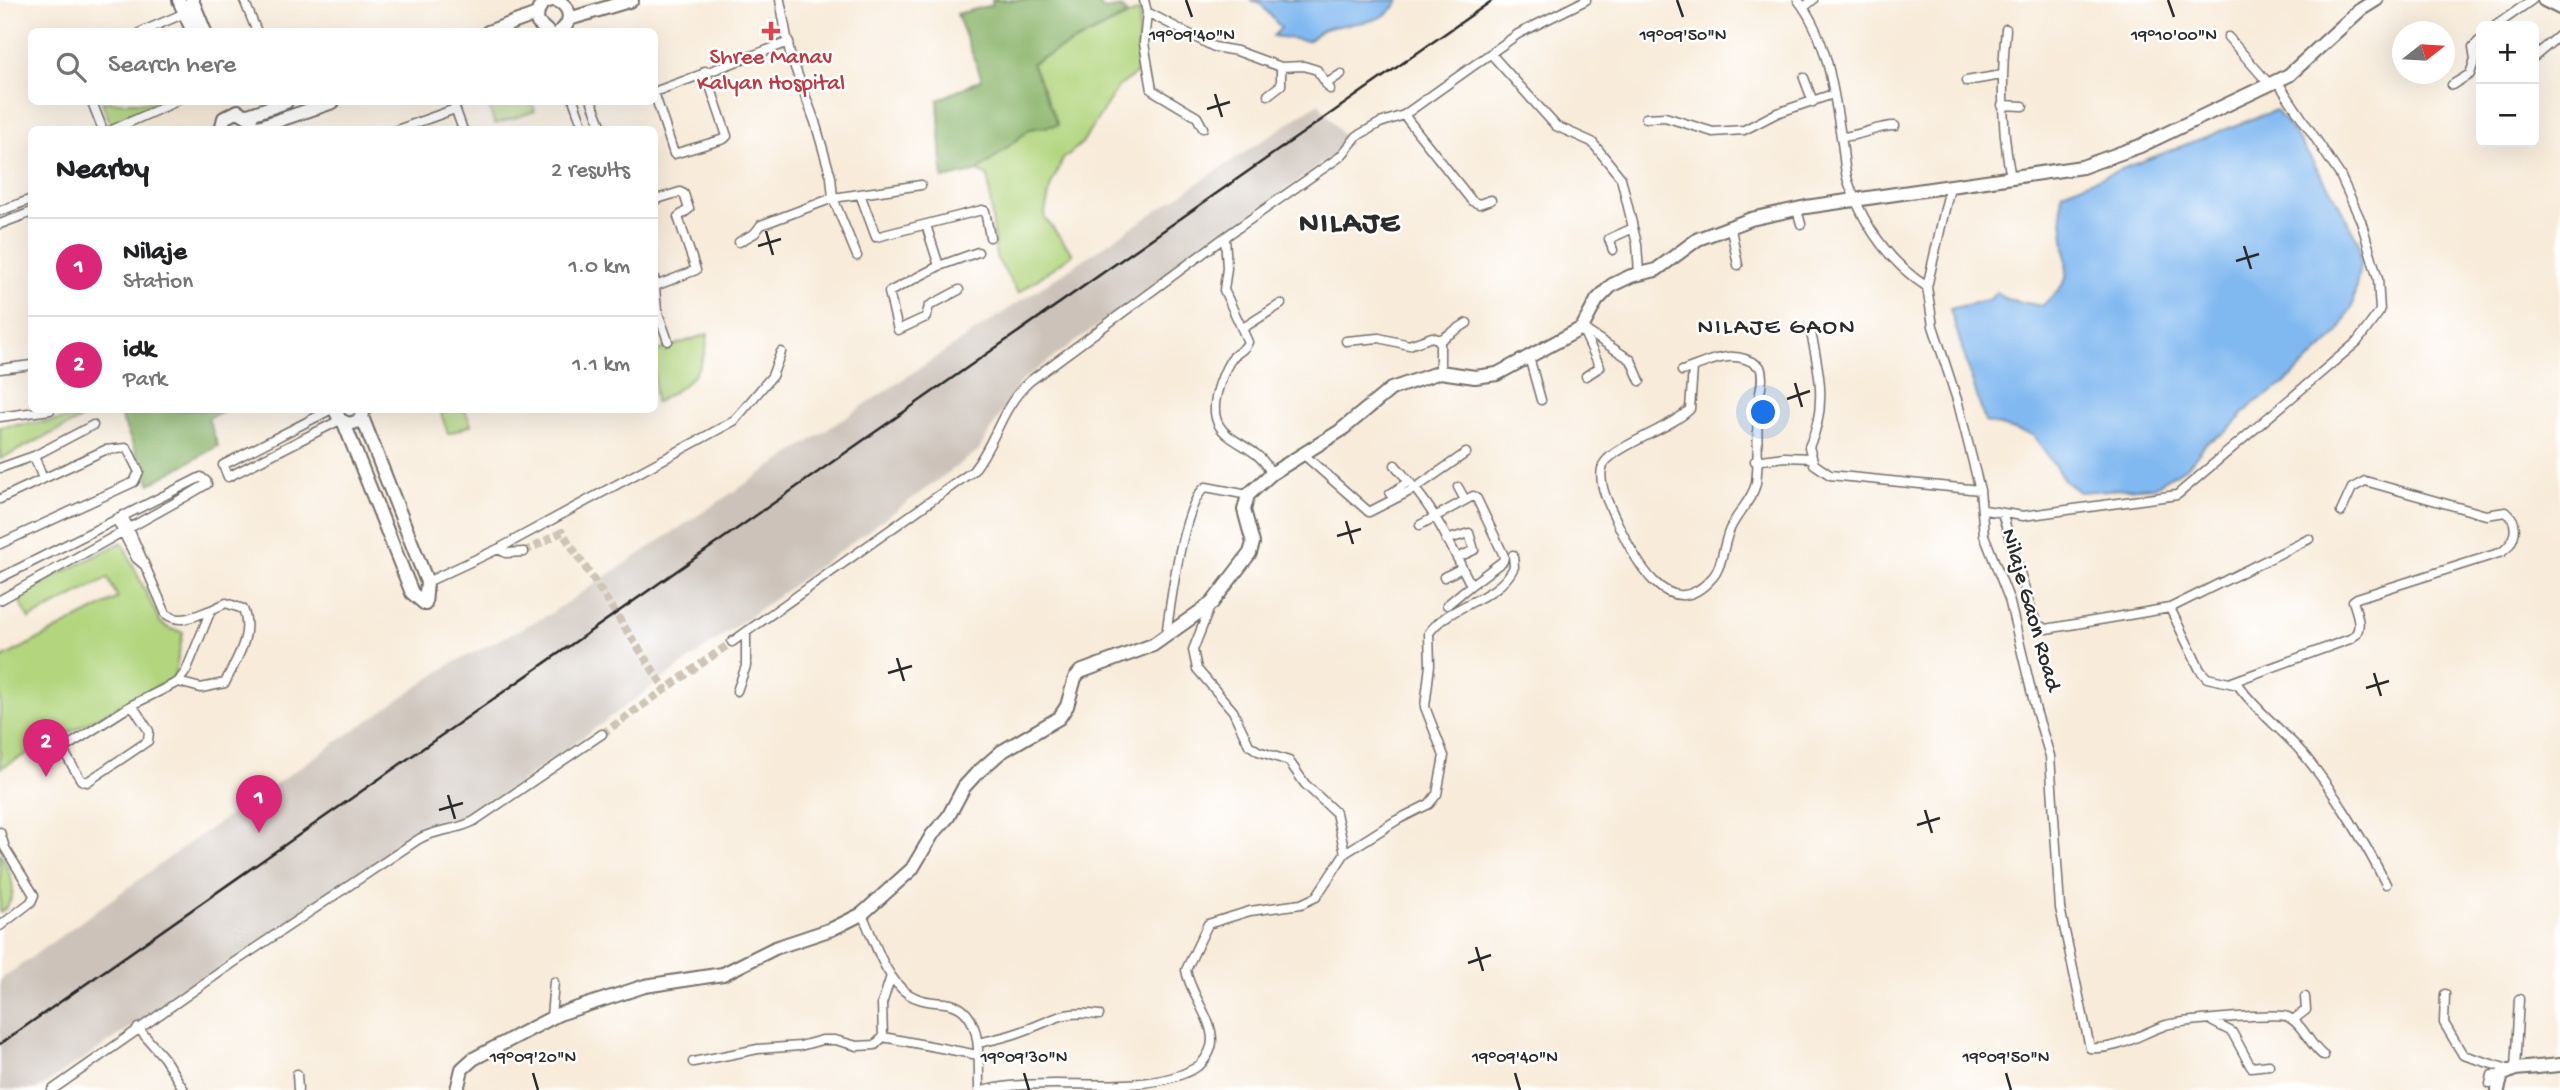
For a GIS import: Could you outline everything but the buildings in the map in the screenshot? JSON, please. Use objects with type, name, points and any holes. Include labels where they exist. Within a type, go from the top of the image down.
[{"type":"street","points":[[179,0],[191,28]]},
{"type":"street","points":[[192,0],[203,28]]},
{"type":"street","points":[[244,0],[255,28]]},
{"type":"street","points":[[552,3],[565,27],[632,0]]},
{"type":"street","points":[[780,0],[790,54],[831,177],[833,198],[857,256]]},
{"type":"street","points":[[1144,0],[1147,12],[1144,43],[1152,90],[1197,117],[1203,128]]},
{"type":"street","points":[[732,642],[973,471],[983,458],[1006,407],[1030,381],[1225,237],[1341,156],[1357,136],[1380,123],[1404,115],[1518,34],[1586,0]]},
{"type":"street","points":[[1813,0],[1801,3],[1816,27],[1833,94],[1848,179],[1869,225],[1890,257],[1927,287]]},
{"type":"street","points":[[457,1090],[462,1069],[473,1059],[551,1017],[645,986],[723,974],[775,948],[832,929],[862,914],[912,869],[932,835],[948,817],[964,787],[976,774],[1001,752],[1059,718],[1068,706],[1080,672],[1166,637],[1212,603],[1250,554],[1253,543],[1244,510],[1248,495],[1271,474],[1340,431],[1391,389],[1440,372],[1484,377],[1497,374],[1582,328],[1589,312],[1612,285],[1639,273],[1656,270],[1699,239],[1731,229],[1751,219],[1857,199],[2082,167],[2140,146],[2289,75],[2360,10],[2376,0]]},
{"type":"street","points":[[2502,21],[2532,0]]},
{"type":"street","points":[[2544,0],[2560,8]]},
{"type":"street","points":[[542,28],[552,3]]},
{"type":"street","points":[[497,28],[552,3]]},
{"type":"street","points":[[1147,12],[1198,40],[1281,67],[1304,66],[1317,71],[1328,87],[1341,74]]},
{"type":"street","points":[[150,28],[185,13]]},
{"type":"street","points":[[2006,29],[2002,75],[2003,135],[2011,178]]},
{"type":"street","points":[[2539,53],[2560,36]]},
{"type":"street","points":[[1984,510],[2023,516],[2177,495],[2357,342],[2380,311],[2378,279],[2361,220],[2340,175],[2274,83],[2228,37]]},
{"type":"street","points":[[658,90],[789,41]]},
{"type":"street","points":[[2452,85],[2470,74],[2475,59],[2473,47],[2476,44]]},
{"type":"street","points":[[1491,54],[1556,126],[1592,142],[1624,185],[1639,273]]},
{"type":"street","points":[[1268,96],[1282,85],[1281,67]]},
{"type":"street","points":[[658,104],[674,154],[724,139],[727,135],[705,71]]},
{"type":"street","points":[[1966,81],[2002,75]]},
{"type":"street","points":[[1804,78],[1813,102]]},
{"type":"street","points":[[1646,118],[1665,117],[1713,132],[1744,130],[1777,113],[1833,94]]},
{"type":"street","points":[[93,105],[101,126]]},
{"type":"street","points":[[121,126],[168,105]]},
{"type":"street","points":[[222,126],[234,108],[260,105]]},
{"type":"street","points":[[262,126],[324,105]]},
{"type":"street","points":[[404,126],[454,105],[462,126]]},
{"type":"street","points":[[576,105],[583,126]]},
{"type":"street","points":[[593,105],[602,126]]},
{"type":"street","points":[[2002,105],[2023,106]]},
{"type":"street","points":[[234,108],[250,126]]},
{"type":"street","points":[[1404,115],[1472,201],[1479,204],[1491,200]]},
{"type":"street","points":[[1841,137],[1861,136],[1878,127],[1895,126]]},
{"type":"street","points":[[739,242],[755,233],[761,225],[833,198],[921,185]]},
{"type":"street","name":"Nilaje Gaon Road","points":[[1950,187],[1927,287],[1933,326],[1958,403],[1980,490],[1987,546],[2010,603],[2036,711],[2050,756],[2060,908],[2091,1048],[2125,1045],[2175,1023],[2211,1020]]},
{"type":"street","points":[[658,199],[680,192],[684,194],[689,209],[678,216],[696,270],[658,280]]},
{"type":"street","points":[[860,194],[876,237],[982,210],[985,211],[990,237]]},
{"type":"street","points":[[0,211],[28,200]]},
{"type":"street","points":[[1797,210],[1801,224]]},
{"type":"street","points":[[0,224],[28,214]]},
{"type":"street","points":[[926,225],[939,266]]},
{"type":"street","points":[[1613,250],[1609,239],[1631,229]]},
{"type":"street","points":[[1731,229],[1738,265]]},
{"type":"street","points":[[1225,237],[1227,268],[1224,290],[1248,342],[1233,358],[1219,385],[1213,407],[1215,418],[1228,437],[1264,460],[1271,474]]},
{"type":"street","points":[[960,290],[929,306],[926,317],[898,330],[889,292],[939,266],[978,252]]},
{"type":"street","points":[[1243,328],[1282,304]]},
{"type":"street","points":[[658,314],[668,341]]},
{"type":"street","points":[[1440,340],[1467,323]]},
{"type":"street","points":[[1582,328],[1600,367],[1586,376]]},
{"type":"street","points":[[1582,328],[1631,359],[1640,381]]},
{"type":"street","points":[[1811,333],[1822,379],[1819,426],[1809,447],[1814,464],[1830,475],[1980,490]]},
{"type":"street","points":[[1346,341],[1379,338],[1409,345],[1432,337],[1440,340]]},
{"type":"street","points":[[1440,340],[1440,372]]},
{"type":"street","points":[[427,582],[498,549],[734,421],[772,376],[781,352]]},
{"type":"street","points":[[1682,371],[1733,355],[1745,356],[1760,367],[1762,379],[1756,420],[1756,483],[1730,529],[1714,577],[1696,592],[1681,595],[1654,584],[1641,569],[1610,507],[1602,478],[1603,465],[1611,456],[1686,414],[1690,409],[1693,369]]},
{"type":"street","points":[[1529,357],[1541,400]]},
{"type":"street","points":[[0,369],[28,366]]},
{"type":"street","points":[[0,417],[29,413]]},
{"type":"street","points":[[324,413],[223,465],[228,477],[340,417]]},
{"type":"street","points":[[363,413],[427,582],[425,604],[412,593],[340,417],[354,423],[363,413]]},
{"type":"street","points":[[0,468],[34,456],[93,425]]},
{"type":"street","points":[[0,499],[105,450],[120,447],[127,448],[139,472],[134,482],[0,544]]},
{"type":"street","points":[[1303,454],[1369,512],[1466,453]]},
{"type":"street","points":[[34,456],[43,479]]},
{"type":"street","points":[[1755,461],[1784,457],[1812,458]]},
{"type":"street","points":[[1395,465],[1433,517],[1471,585]]},
{"type":"street","points":[[0,578],[201,477],[206,481],[207,484],[185,497],[0,599]]},
{"type":"street","points":[[2171,608],[2200,670],[2207,678],[2232,682],[2350,639],[2359,628],[2353,601],[2357,598],[2502,552],[2508,547],[2515,531],[2511,516],[2506,512],[2486,515],[2365,481],[2352,488],[2341,512]]},
{"type":"street","points":[[1390,494],[1411,486]]},
{"type":"street","points":[[1166,637],[1171,594],[1191,506],[1206,487],[1248,495]]},
{"type":"street","points":[[1458,487],[1465,500]]},
{"type":"street","points":[[1420,525],[1472,496],[1477,499],[1504,556],[1503,561],[1447,605]]},
{"type":"street","points":[[2002,513],[2028,600],[2038,624],[2056,630],[2171,608],[2309,539]]},
{"type":"street","points":[[120,517],[135,558],[143,564],[166,614],[174,620],[182,620],[226,603],[243,609],[247,619],[249,629],[225,683],[201,688],[178,682]]},
{"type":"street","points":[[1446,540],[1469,533],[1474,550],[1457,558]]},
{"type":"street","points":[[498,549],[506,553],[524,552]]},
{"type":"street","points":[[986,1090],[1034,1084],[1162,1086],[1186,1079],[1209,1054],[1212,1040],[1209,1023],[1198,1006],[1185,970],[1201,932],[1216,919],[1301,904],[1316,897],[1345,853],[1396,820],[1429,804],[1437,794],[1444,755],[1425,707],[1430,665],[1429,633],[1439,623],[1499,587],[1514,567],[1513,555]]},
{"type":"street","points":[[1444,577],[1462,568]]},
{"type":"street","points":[[2010,603],[2028,600]]},
{"type":"street","points":[[1212,603],[1193,650],[1197,670],[1233,711],[1249,745],[1258,751],[1289,761],[1305,784],[1336,813],[1345,853]]},
{"type":"street","points":[[132,705],[149,731],[148,741],[87,782],[81,780],[64,752],[65,747],[132,705],[178,682],[186,671],[212,610]]},
{"type":"street","points":[[737,691],[746,666],[746,632]]},
{"type":"street","points":[[2232,682],[2308,759],[2386,884]]},
{"type":"street","points":[[52,1090],[138,1028],[419,839],[428,834],[460,829],[474,821],[602,734]]},
{"type":"street","points":[[0,832],[5,848],[34,895],[31,902],[0,926]]},
{"type":"street","points":[[862,914],[891,976],[901,988],[918,999],[950,1004],[967,1014],[976,1030],[979,1090]]},
{"type":"street","points":[[693,1062],[758,1049],[800,1046],[822,1040],[866,1047],[880,1042],[883,1037],[882,1004],[891,976]]},
{"type":"street","points":[[551,1017],[554,982]]},
{"type":"street","points":[[2445,994],[2444,1023],[2463,1055],[2509,1072],[2560,1065]]},
{"type":"street","points":[[2293,1020],[2306,1010],[2305,997]]},
{"type":"street","points":[[2494,1087],[2509,1072],[2519,999]]},
{"type":"street","points":[[978,1043],[1021,1032],[1058,1014],[1076,1012],[1099,1015]]},
{"type":"street","points":[[2211,1020],[2282,1014],[2298,1023],[2314,1048],[2324,1056]]},
{"type":"street","points":[[2211,1020],[2232,1031],[2251,1067],[2269,1065]]},
{"type":"street","points":[[138,1028],[164,1058],[184,1090]]},
{"type":"street","points":[[883,1037],[978,1055]]},
{"type":"street","points":[[297,1074],[298,1090]]},
{"type":"shaded area","points":[[1319,103],[1349,144],[1021,381],[978,451],[460,826],[427,830],[37,1090],[0,1090],[0,980],[202,834],[451,664],[548,615]]},
{"type":"green space","points":[[992,0],[1094,0],[1104,10],[1121,7],[1128,15],[1032,63],[1058,125],[1030,129],[978,171],[943,179],[938,100],[982,79],[957,14],[992,5]]},
{"type":"green space","points":[[1140,10],[1136,74],[1118,87],[1082,143],[1063,159],[1051,185],[1044,217],[1073,254],[1018,293],[996,257],[988,176],[978,171],[1030,129],[1057,125],[1032,63]]},
{"type":"green space","points":[[103,105],[163,105],[111,125]]},
{"type":"green space","points":[[488,105],[533,105],[535,111],[495,124]]},
{"type":"green space","points":[[708,334],[698,369],[677,390],[658,401],[658,351]]},
{"type":"green space","points":[[119,413],[219,413],[208,418],[218,446],[150,484]]},
{"type":"green space","points":[[441,413],[466,413],[471,425],[448,434]]},
{"type":"green space","points":[[85,417],[0,459],[0,427]]},
{"type":"green space","points":[[122,542],[160,622],[170,629],[183,632],[174,678],[0,768],[0,659],[118,598],[108,578],[29,619],[17,596]]},
{"type":"green space","points":[[0,852],[13,892],[7,906],[0,913]]},
{"type":"water","points":[[1250,0],[1399,0],[1384,16],[1331,27],[1322,30],[1308,41],[1273,36],[1281,28],[1260,3]]},
{"type":"water","points":[[2276,110],[2335,197],[2359,243],[2360,266],[2352,307],[2337,335],[2284,384],[2253,404],[2226,432],[2207,442],[2188,466],[2154,487],[2079,492],[2065,481],[2033,435],[1985,422],[1950,309],[1990,299],[1997,292],[2006,299],[2042,306],[2065,281],[2062,192]]},
{"type":"tunnel","points":[[524,552],[562,532],[666,690]]},
{"type":"tunnel","points":[[602,734],[732,642]]},
{"type":"railway","points":[[0,1044],[1493,0]]},
{"type":"place","name":"Shree Manav Kalyan Hospital","points":[[771,31]]},
{"type":"place","name":"idk","points":[[46,777]]},
{"type":"place","name":"Nilaje","points":[[259,833]]},
{"type":"district","name":"NILAJE","points":[[1350,225]]},
{"type":"district","name":"NILAJE GAON","points":[[1777,328]]}]
